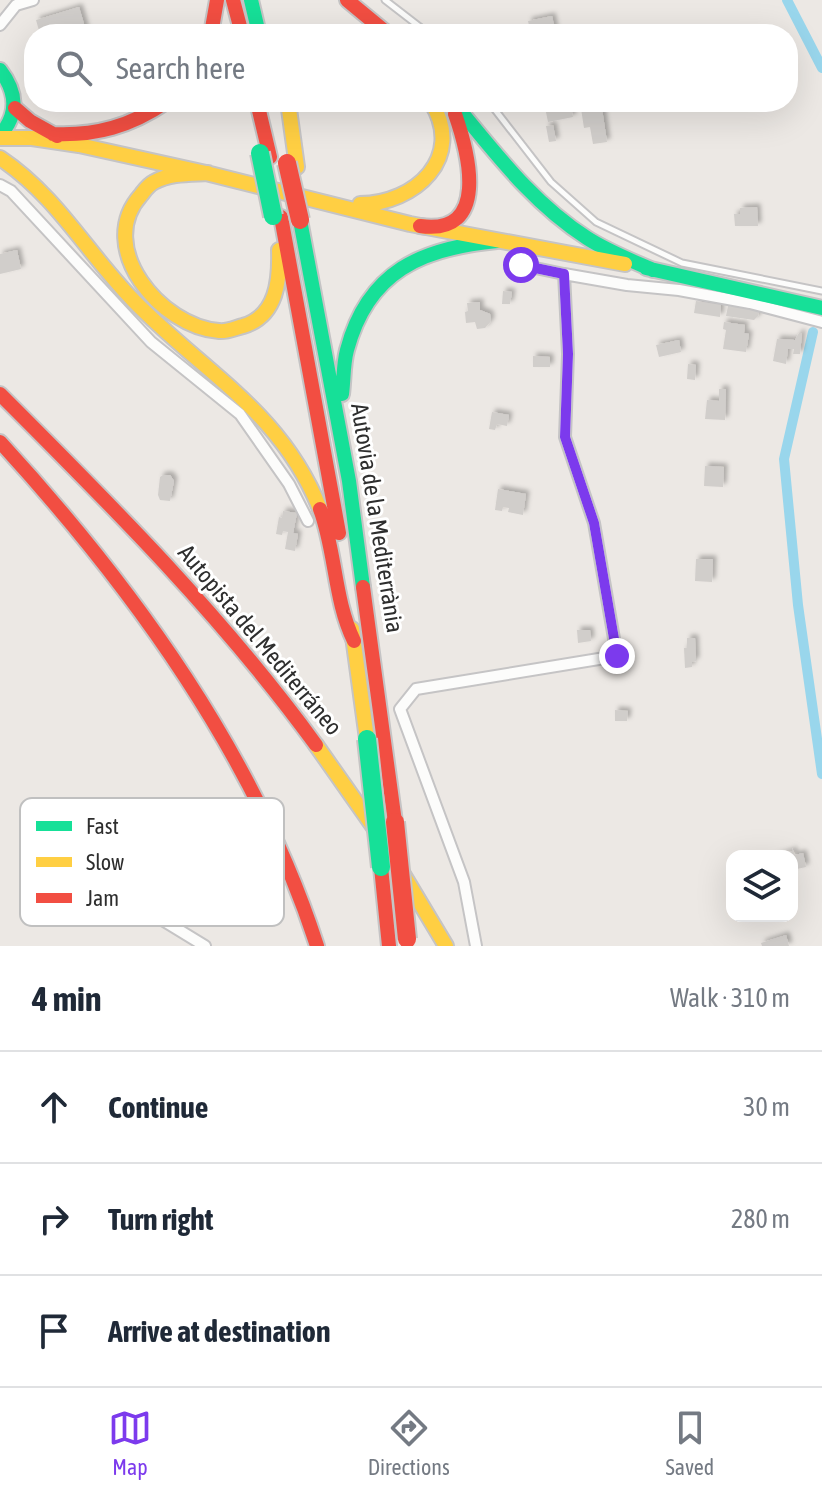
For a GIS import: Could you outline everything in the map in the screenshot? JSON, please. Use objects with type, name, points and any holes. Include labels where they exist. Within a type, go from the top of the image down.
[{"type":"main road","points":[[213,24],[217,0]]},
{"type":"main road","points":[[224,0],[230,24]]},
{"type":"main road","points":[[233,0],[239,24]]},
{"type":"main road","points":[[251,0],[257,24]]},
{"type":"main road","points":[[347,0],[376,24]]},
{"type":"main road","points":[[0,70],[13,87],[15,108],[12,120],[0,136]]},
{"type":"main road","points":[[15,108],[30,121],[60,138],[287,191],[420,226],[497,241],[526,243],[822,308]]},
{"type":"main road","points":[[0,136],[88,136],[109,132],[151,112]]},
{"type":"main road","points":[[253,112],[278,160],[290,219],[342,394],[352,455],[349,481]]},
{"type":"main road","name":"Autovia de la Mediterrània","points":[[261,112],[278,160]]},
{"type":"main road","name":"Autovia de la Mediterrània","points":[[275,112],[278,160],[349,481],[395,822],[401,944]]},
{"type":"main road","points":[[278,160],[288,112]]},
{"type":"main road","points":[[360,204],[389,201],[413,190],[437,160],[443,147],[444,132],[437,112]]},
{"type":"main road","points":[[420,226],[442,227],[463,210],[470,185],[469,160],[465,137],[455,112]]},
{"type":"main road","points":[[460,112],[540,204],[584,238],[620,258],[653,270]]},
{"type":"main road","points":[[0,158],[29,177],[66,216],[133,299],[285,441],[324,517],[344,622],[354,641]]},
{"type":"main road","points":[[208,173],[179,174],[148,185],[127,211],[123,225],[129,257],[138,279],[164,309],[188,324],[211,332],[242,328],[266,313],[278,292],[279,242],[290,219]]},
{"type":"main road","points":[[287,191],[449,223],[526,243]]},
{"type":"main road","name":"Autovia de la Mediterrània","points":[[290,219],[339,529],[381,867],[401,944]]},
{"type":"main road","points":[[342,394],[351,335],[363,310],[394,274],[438,250],[497,241]]},
{"type":"main road","name":"Autopista del Mediterráneo","points":[[0,394],[139,534],[233,642],[331,764],[419,897],[446,946]]},
{"type":"main road","points":[[0,442],[113,578],[194,690],[258,798]]},
{"type":"main road","points":[[284,857],[317,946]]},
{"type":"street","points":[[0,23],[16,5],[33,0]]},
{"type":"street","points":[[0,185],[11,191],[151,342],[240,414],[289,484],[308,521]]},
{"type":"street","points":[[521,265],[627,285],[693,292],[822,322]]},
{"type":"street","points":[[476,946],[464,882],[400,709],[416,689],[617,656],[594,523],[565,437],[568,354],[564,274]]},
{"type":"street","points":[[172,926],[205,946]]},
{"type":"lane","points":[[385,0],[416,24]]},
{"type":"lane","points":[[497,112],[551,182],[596,222],[682,263],[822,291]]},
{"type":"building","points":[[79,7],[84,24],[37,24],[36,20]]},
{"type":"building","points":[[552,16],[554,24],[529,24],[528,21]]},
{"type":"building","points":[[546,112],[572,112],[573,117],[548,122]]},
{"type":"building","points":[[582,112],[602,112],[607,142],[593,144],[590,127],[584,128]]},
{"type":"building","points":[[553,125],[556,141],[549,142],[546,126]]},
{"type":"building","points":[[757,207],[758,226],[735,226],[734,214],[740,214],[740,208]]},
{"type":"building","points":[[17,250],[21,269],[0,274],[0,254]]},
{"type":"building","points":[[503,291],[512,292],[510,304],[502,304]]},
{"type":"building","points":[[696,301],[721,305],[720,317],[694,313]]},
{"type":"building","points":[[480,302],[480,310],[490,314],[491,321],[485,328],[477,329],[475,322],[466,323],[465,312],[468,311],[467,303]]},
{"type":"building","points":[[728,306],[759,310],[758,316],[754,320],[726,316]]},
{"type":"building","points":[[724,322],[745,325],[744,333],[749,334],[746,352],[723,349]]},
{"type":"building","points":[[802,333],[800,354],[793,354],[794,349],[788,349],[786,364],[773,361],[777,339],[795,340]]},
{"type":"building","points":[[679,340],[681,352],[659,357],[656,345]]},
{"type":"building","points":[[533,356],[550,357],[550,367],[533,367]]},
{"type":"building","points":[[688,364],[696,365],[695,380],[687,379]]},
{"type":"building","points":[[719,389],[726,389],[725,420],[705,419],[707,400],[719,401]]},
{"type":"building","points":[[492,412],[509,415],[507,426],[497,424],[495,430],[489,429]]},
{"type":"building","points":[[705,466],[724,467],[723,487],[704,486]]},
{"type":"building","points":[[170,475],[174,481],[170,501],[160,500],[158,495],[160,477]]},
{"type":"building","points":[[498,489],[526,494],[523,515],[508,512],[509,508],[495,510]]},
{"type":"building","points":[[283,511],[297,513],[293,533],[298,534],[295,551],[285,549],[288,532],[276,534]]},
{"type":"building","points":[[696,559],[713,559],[712,582],[695,581]]},
{"type":"building","points":[[577,630],[590,630],[591,641],[578,643]]},
{"type":"building","points":[[687,638],[695,638],[696,661],[692,662],[692,667],[685,668],[684,648],[687,648]]},
{"type":"building","points":[[615,710],[628,711],[627,721],[615,721]]},
{"type":"building","points":[[803,853],[806,867],[798,869],[798,854]]},
{"type":"building","points":[[786,935],[789,946],[762,946],[761,943]]},
{"type":"waterway","points":[[787,0],[822,68]]},
{"type":"waterway","points":[[813,332],[784,459],[798,605],[822,774]]},
{"type":"traffic: fast","points":[[251,0],[257,24]]},
{"type":"traffic: fast","points":[[0,70],[10,86],[14,103],[10,119],[0,135]]},
{"type":"traffic: fast","points":[[461,112],[531,193],[567,224],[595,243],[653,270]]},
{"type":"traffic: fast","points":[[260,153],[273,216]]},
{"type":"traffic: fast","points":[[300,220],[349,481],[363,587]]},
{"type":"traffic: fast","points":[[342,394],[346,356],[356,323],[384,283],[402,268],[422,258],[470,244],[497,241]]},
{"type":"traffic: fast","points":[[646,268],[822,308]]},
{"type":"traffic: fast","points":[[367,739],[381,867]]},
{"type":"traffic: slow","points":[[289,112],[297,167]]},
{"type":"traffic: slow","points":[[360,204],[399,196],[429,174],[438,158],[442,141],[436,112]]},
{"type":"traffic: slow","points":[[0,138],[32,138],[79,145],[410,224],[625,264]]},
{"type":"traffic: slow","points":[[0,158],[55,207],[134,301],[262,419],[304,475],[320,509]]},
{"type":"traffic: slow","points":[[208,173],[173,175],[154,182],[141,195],[128,216],[125,238],[130,260],[156,300],[197,326],[222,331],[243,326],[254,321],[270,305],[279,273],[279,250]]},
{"type":"traffic: slow","points":[[352,629],[367,739]]},
{"type":"traffic: slow","points":[[316,745],[380,836],[446,946]]},
{"type":"traffic: jam","points":[[213,24],[217,0]]},
{"type":"traffic: jam","points":[[233,0],[239,24]]},
{"type":"traffic: jam","points":[[347,0],[376,24]]},
{"type":"traffic: jam","points":[[15,108],[30,121],[57,136]]},
{"type":"traffic: jam","points":[[53,134],[112,128],[149,112]]},
{"type":"traffic: jam","points":[[259,112],[270,157]]},
{"type":"traffic: jam","points":[[420,226],[442,226],[457,218],[466,206],[469,170],[455,114]]},
{"type":"traffic: jam","points":[[287,163],[300,220]]},
{"type":"traffic: jam","points":[[281,217],[339,533]]},
{"type":"traffic: jam","points":[[0,394],[205,607],[316,745]]},
{"type":"traffic: jam","points":[[0,442],[50,498],[143,616],[186,678],[256,798]]},
{"type":"traffic: jam","points":[[320,509],[342,609],[354,641]]},
{"type":"traffic: jam","points":[[363,587],[395,822]]},
{"type":"traffic: jam","points":[[395,822],[407,939]]},
{"type":"traffic: jam","points":[[284,860],[317,946]]},
{"type":"traffic: jam","points":[[381,867],[389,946]]},
{"type":"route","points":[[521,265],[564,274],[568,354],[565,437],[594,523],[617,656]]}]
